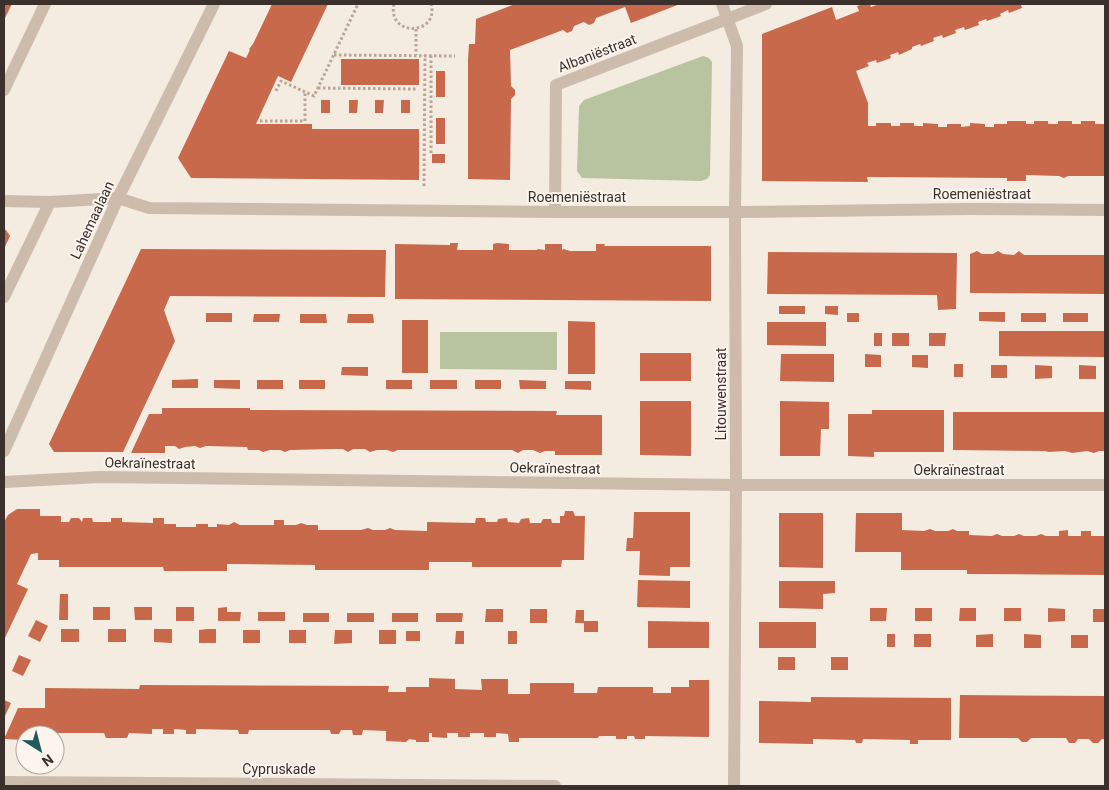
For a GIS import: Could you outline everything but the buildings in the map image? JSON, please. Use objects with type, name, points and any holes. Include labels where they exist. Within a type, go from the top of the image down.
[{"type":"street","points":[[4,90],[45,4]]},
{"type":"street","name":"Lahemaalaan","points":[[4,451],[118,198],[214,4]]},
{"type":"street","name":"Litouwenstraat","points":[[722,4],[737,46],[734,786]]},
{"type":"street","name":"Albaniëstraat","points":[[555,212],[556,85],[766,4]]},
{"type":"street","name":"Roemeniëstraat","points":[[50,202],[118,198],[149,208],[555,212],[1105,210]]},
{"type":"street","points":[[4,201],[50,202],[4,297]]},
{"type":"street","name":"Oekraïnestraat","points":[[4,482],[100,477],[736,485],[1105,485]]},
{"type":"street","name":"Cypruskade","points":[[4,782],[554,786]]},
{"type":"path","points":[[276,91],[281,81],[314,96],[358,4]]},
{"type":"path","points":[[394,4],[393,12],[399,24],[405,28],[416,29],[424,26],[432,15],[431,4]]},
{"type":"path","points":[[416,29],[416,55]]},
{"type":"path","points":[[334,55],[455,56]]},
{"type":"path","points":[[431,153],[432,55]]},
{"type":"path","points":[[424,186],[425,56]]},
{"type":"path","points":[[318,88],[417,89]]},
{"type":"path","points":[[260,121],[304,121],[304,92]]},
{"type":"green space","points":[[703,56],[709,58],[712,62],[710,175],[707,179],[701,181],[582,178],[577,171],[579,106],[584,100]]},
{"type":"green space","points":[[440,332],[557,332],[557,370],[440,369]]}]
